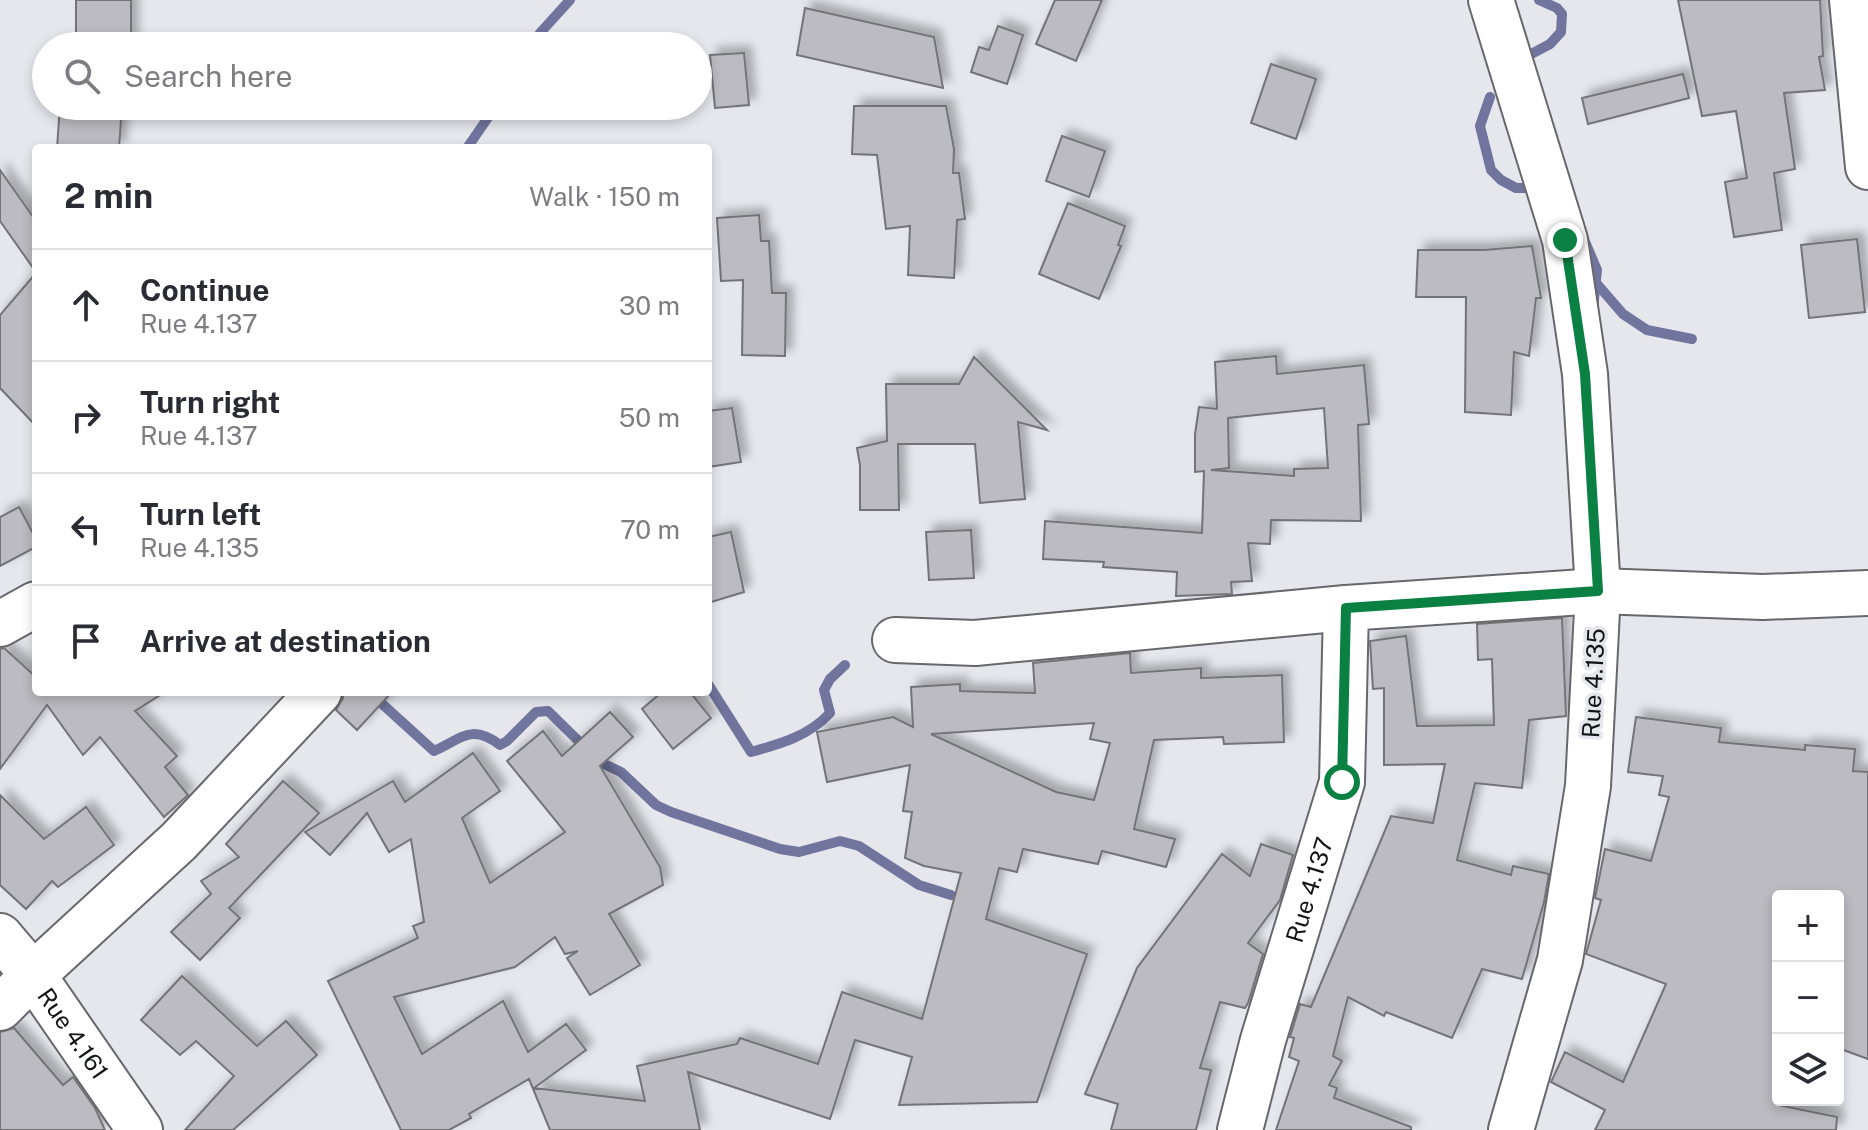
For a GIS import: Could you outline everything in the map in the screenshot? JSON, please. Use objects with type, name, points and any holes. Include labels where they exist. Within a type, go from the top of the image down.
[{"type":"street","name":"Rue 4.135","points":[[1491,0],[1565,240],[1585,374],[1598,591],[1588,786],[1560,960],[1511,1130]]},
{"type":"street","points":[[1852,0],[1868,167]]},
{"type":"street","points":[[895,640],[987,642],[1346,608],[1598,591],[1763,597],[1868,593]]},
{"type":"street","points":[[0,624],[32,606]]},
{"type":"street","name":"Rue 4.137","points":[[1240,1130],[1263,1040],[1342,782],[1346,608]]},
{"type":"street","points":[[0,936],[33,975],[179,841],[315,696]]},
{"type":"street","name":"Rue 4.161","points":[[0,1008],[33,975],[140,1130]]},
{"type":"building","points":[[76,0],[131,0],[131,32],[76,32]]},
{"type":"building","points":[[1055,0],[1102,0],[1076,61],[1036,44]]},
{"type":"building","points":[[1678,0],[1820,0],[1823,56],[1819,57],[1825,90],[1784,93],[1795,169],[1774,173],[1782,230],[1734,237],[1725,182],[1747,178],[1736,111],[1702,116]]},
{"type":"building","points":[[805,8],[934,37],[943,88],[797,55]]},
{"type":"building","points":[[998,26],[1023,35],[1007,84],[971,72],[979,47],[989,50]]},
{"type":"building","points":[[744,53],[749,105],[715,108],[712,55]]},
{"type":"building","points":[[1271,64],[1316,79],[1296,139],[1251,123]]},
{"type":"building","points":[[1683,74],[1689,98],[1588,124],[1582,98]]},
{"type":"building","points":[[854,106],[946,106],[954,149],[953,173],[959,173],[965,219],[957,220],[954,278],[908,275],[910,226],[886,229],[877,155],[852,154]]},
{"type":"building","points":[[59,120],[121,120],[119,144],[57,144]]},
{"type":"building","points":[[1062,136],[1105,151],[1089,197],[1046,181]]},
{"type":"building","points":[[0,170],[32,215],[32,266],[0,221]]},
{"type":"building","points":[[1068,203],[1125,226],[1118,245],[1121,246],[1099,299],[1039,274]]},
{"type":"building","points":[[759,215],[761,241],[769,241],[772,293],[786,293],[785,356],[742,355],[743,280],[721,281],[717,218]]},
{"type":"building","points":[[1857,239],[1865,312],[1809,318],[1801,245]]},
{"type":"building","points":[[1532,246],[1541,298],[1536,298],[1529,356],[1514,352],[1511,415],[1465,412],[1466,297],[1416,297],[1418,250]]},
{"type":"building","points":[[32,278],[32,422],[0,388],[0,315]]},
{"type":"building","points":[[1276,356],[1277,374],[1364,365],[1369,424],[1358,425],[1361,521],[1271,520],[1270,544],[1248,543],[1252,581],[1231,582],[1232,594],[1176,596],[1177,572],[1103,567],[1104,562],[1043,559],[1045,521],[1202,533],[1204,471],[1195,472],[1195,434],[1199,407],[1217,409],[1215,362]],"holes":[[[1324,408],[1328,468],[1294,469],[1294,476],[1211,470],[1229,468],[1228,418]]]},
{"type":"building","points":[[974,357],[1047,430],[1018,422],[1025,499],[980,503],[975,444],[898,444],[899,510],[860,510],[857,448],[887,441],[886,384],[959,384]]},
{"type":"building","points":[[732,408],[741,462],[712,466],[712,410]]},
{"type":"building","points":[[19,507],[32,531],[32,549],[0,566],[0,517]]},
{"type":"building","points":[[971,530],[974,578],[929,580],[926,532]]},
{"type":"building","points":[[731,532],[744,592],[712,602],[712,536]]},
{"type":"building","points":[[1562,618],[1566,716],[1529,720],[1522,788],[1475,783],[1457,860],[1511,875],[1513,866],[1549,874],[1522,979],[1482,969],[1452,1038],[1386,1012],[1384,1016],[1348,997],[1333,1056],[1342,1061],[1329,1085],[1337,1088],[1334,1098],[1411,1127],[1411,1130],[1276,1130],[1299,1061],[1289,1057],[1294,1038],[1290,1037],[1300,1004],[1311,1007],[1391,816],[1433,823],[1445,764],[1384,765],[1384,688],[1373,689],[1370,641],[1406,636],[1417,726],[1494,725],[1492,659],[1478,660],[1477,624]]},
{"type":"building","points":[[4,648],[32,673],[32,696],[159,696],[135,711],[177,756],[165,767],[188,795],[164,817],[100,737],[83,755],[47,705],[0,769],[0,649]]},
{"type":"building","points":[[1130,653],[1131,673],[1201,668],[1201,678],[1282,675],[1284,742],[1224,744],[1223,737],[1154,740],[1134,829],[1175,839],[1166,867],[1102,851],[1098,864],[1023,849],[1017,872],[999,868],[986,919],[1087,954],[1037,1102],[899,1105],[912,1057],[855,1040],[830,1119],[688,1072],[700,1130],[550,1130],[529,1079],[469,1114],[471,1118],[449,1130],[401,1130],[328,981],[418,938],[413,926],[424,922],[411,839],[389,852],[367,813],[330,855],[305,832],[393,781],[405,802],[473,753],[500,791],[462,818],[490,883],[565,832],[507,761],[543,731],[562,756],[610,712],[633,737],[600,766],[660,867],[663,885],[609,914],[640,965],[590,995],[567,958],[578,951],[565,954],[555,937],[515,967],[394,997],[422,1054],[503,1001],[528,1052],[566,1024],[586,1050],[534,1088],[645,1101],[637,1066],[737,1044],[740,1038],[818,1064],[842,992],[922,1019],[961,873],[924,866],[905,858],[912,812],[903,811],[910,765],[827,782],[817,732],[893,717],[913,727],[911,687],[960,684],[960,691],[1035,693],[1033,663]],"holes":[[[1094,723],[1090,739],[1110,743],[1094,800],[1056,792],[931,734]]]},
{"type":"building","points":[[388,696],[357,730],[336,710],[343,698]]},
{"type":"building","points":[[657,696],[693,696],[711,718],[673,749],[642,709]]},
{"type":"building","points":[[1636,717],[1721,728],[1719,742],[1805,750],[1805,745],[1855,749],[1853,771],[1868,772],[1868,1059],[1844,1050],[1844,890],[1772,890],[1772,1106],[1837,1117],[1836,1130],[1595,1130],[1605,1110],[1551,1082],[1565,1052],[1623,1082],[1666,984],[1586,954],[1601,900],[1595,898],[1605,849],[1651,861],[1669,797],[1659,795],[1663,776],[1628,772]]},
{"type":"building","points":[[283,781],[319,813],[229,908],[240,918],[200,960],[171,932],[211,894],[201,881],[239,857],[226,844]]},
{"type":"building","points":[[0,795],[44,839],[86,807],[114,845],[58,887],[52,881],[26,909],[0,885]]},
{"type":"building","points":[[1261,844],[1293,855],[1280,900],[1248,943],[1263,954],[1248,1003],[1245,1008],[1220,1002],[1200,1068],[1211,1070],[1196,1130],[1111,1130],[1118,1104],[1085,1094],[1137,968],[1222,854],[1250,876]]},
{"type":"building","points":[[182,976],[257,1046],[286,1021],[317,1055],[233,1130],[185,1130],[234,1076],[196,1041],[180,1055],[141,1020]]},
{"type":"building","points":[[14,1028],[63,1085],[73,1077],[95,1108],[105,1130],[0,1130],[0,1032]]},
{"type":"waterway","points":[[541,32],[570,0]]},
{"type":"waterway","points":[[1520,60],[1550,44],[1561,32],[1562,14],[1557,8],[1539,0]]},
{"type":"waterway","points":[[1490,97],[1480,126],[1491,170],[1516,188],[1538,188]]},
{"type":"waterway","points":[[470,144],[486,120]]},
{"type":"waterway","points":[[1583,237],[1597,270],[1593,309]]},
{"type":"waterway","points":[[1597,284],[1623,314],[1647,330],[1692,339]]},
{"type":"waterway","points":[[712,690],[751,752],[794,738],[822,721],[830,713],[824,690],[830,679],[845,665]]},
{"type":"waterway","points":[[373,696],[434,751],[473,734],[490,738],[500,745],[536,712],[548,711],[600,762],[621,772],[656,805],[671,812],[780,849],[799,852],[840,841],[859,846],[919,885],[951,895]]},
{"type":"route","points":[[1342,782],[1346,608],[1598,591],[1585,374],[1565,240]]}]
